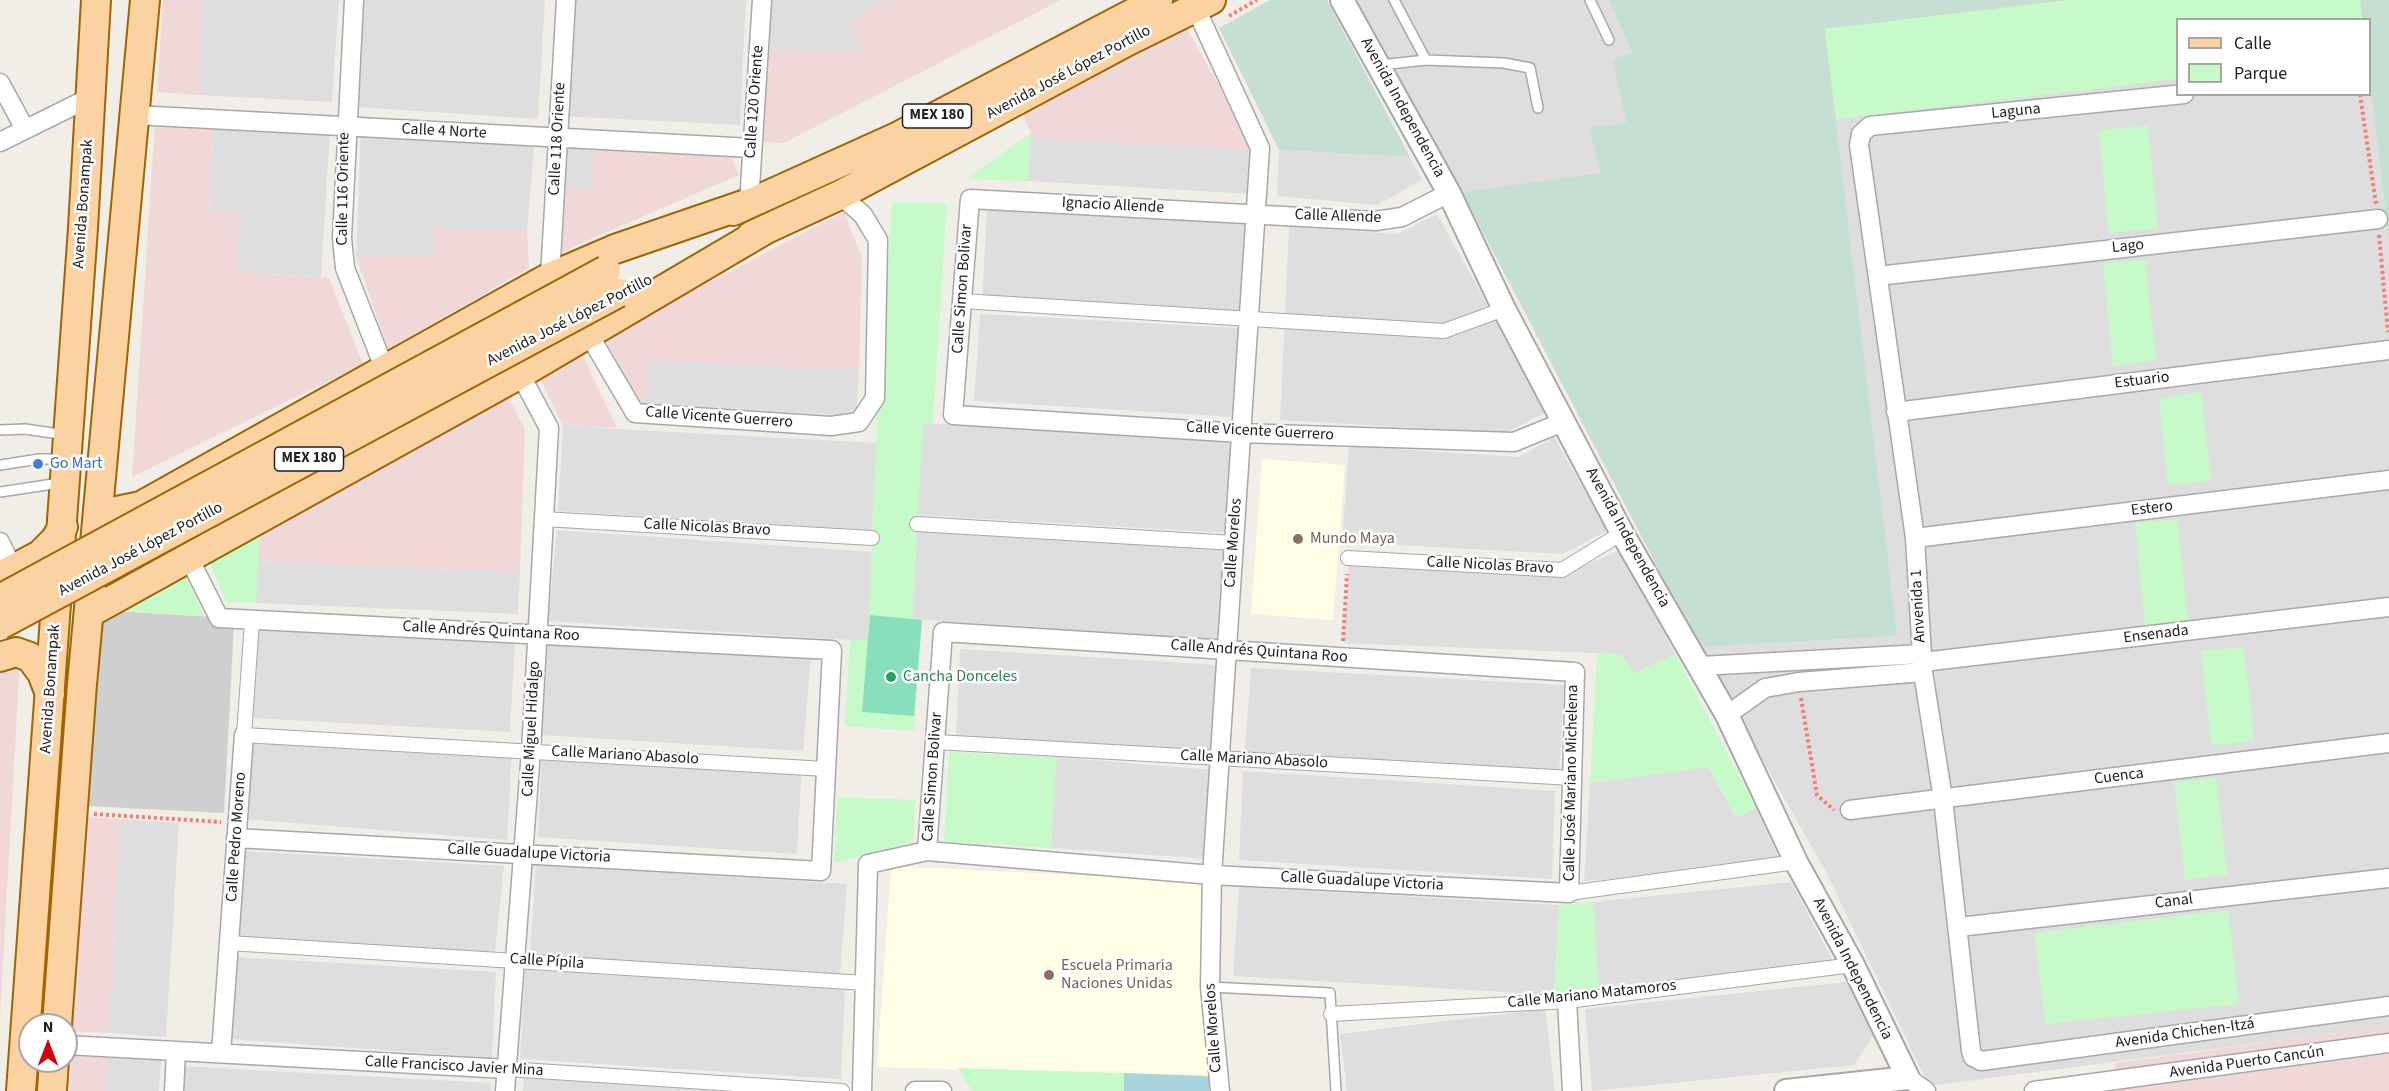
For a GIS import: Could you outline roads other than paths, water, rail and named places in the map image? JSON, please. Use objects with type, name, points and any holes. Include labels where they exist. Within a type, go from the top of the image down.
[{"type":"main road","name":"Avenida Bonampak","points":[[58,1013],[72,813],[122,228],[145,0]]},
{"type":"main road","name":"Avenida José López Portillo","points":[[0,625],[749,203],[899,136],[1158,0]]},
{"type":"main road","name":"Avenida Bonampak","points":[[21,1091],[63,527],[91,97],[95,1]]},
{"type":"main road","name":"Avenida José López Portillo","points":[[0,599],[612,282],[768,228],[840,195],[1200,2]]},
{"type":"main road","points":[[98,509],[112,512],[141,506],[550,278],[615,249],[749,203]]},
{"type":"main road","points":[[83,228],[92,224],[122,228]]},
{"type":"main road","points":[[89,613],[191,554],[520,374],[768,228]]},
{"type":"main road","points":[[168,492],[159,503],[156,517],[159,531],[173,547],[191,554]]},
{"type":"main road","points":[[7,572],[40,555],[55,540],[63,527]]},
{"type":"main road","points":[[0,614],[5,635],[0,649]]},
{"type":"main road","points":[[0,657],[16,652],[30,657],[42,673],[51,696]]},
{"type":"main road","points":[[52,1091],[53,1073]]},
{"type":"street","name":"Calle 116 Oriente","points":[[354,0],[345,126],[342,238],[345,268],[385,370]]},
{"type":"street","name":"Calle 118 Oriente","points":[[550,278],[566,0]]},
{"type":"street","name":"Calle 120 Oriente","points":[[749,203],[762,0]]},
{"type":"street","name":"Avenida Independencia","points":[[1342,0],[1449,193],[1504,309],[1622,533],[1701,666],[1727,715],[1796,862],[1917,1085]]},
{"type":"street","name":"Calle Morelos","points":[[1200,2],[1260,148],[1212,875],[1210,987],[1220,1091]]},
{"type":"street","points":[[0,83],[25,129]]},
{"type":"street","name":"Laguna","points":[[1859,145],[1861,134],[1870,126],[2176,95]]},
{"type":"street","points":[[0,142],[91,97]]},
{"type":"street","name":"Calle 4 Norte","points":[[135,115],[752,148]]},
{"type":"street","name":"Anvenida 1","points":[[1859,145],[1915,538],[1923,663],[1959,927],[1971,1051],[1973,1057],[1981,1061]]},
{"type":"street","name":"Calle Allende","points":[[1256,213],[1375,220],[1402,217],[1449,193]]},
{"type":"street","name":"Calle Vicente Guerrero","points":[[588,333],[635,413],[831,426],[860,422],[874,398],[878,240],[863,215],[840,195]]},
{"type":"street","name":"Ignacio Allende","points":[[970,199],[1256,213]]},
{"type":"street","name":"Calle Simon Bolivar","points":[[953,415],[970,199]]},
{"type":"street","name":"Lago","points":[[1878,276],[2378,219]]},
{"type":"street","points":[[962,301],[1444,331],[1504,309]]},
{"type":"street","name":"Estuario","points":[[1896,412],[2389,350]]},
{"type":"street","name":"Calle Miguel Hidalgo","points":[[505,1091],[531,751],[549,428],[520,374]]},
{"type":"street","name":"Calle Vicente Guerrero","points":[[953,415],[1241,433],[1514,442],[1563,422]]},
{"type":"street","name":"Estero","points":[[1915,538],[2389,480]]},
{"type":"street","name":"Calle Nicolas Bravo","points":[[543,519],[872,538]]},
{"type":"street","points":[[917,524],[1234,543]]},
{"type":"street","name":"Calle Nicolas Bravo","points":[[1348,558],[1562,570],[1622,533]]},
{"type":"street","points":[[0,542],[7,572]]},
{"type":"street","name":"Calle Andrés Quintana Roo","points":[[191,554],[219,618],[832,650],[826,769]]},
{"type":"street","name":"Ensenada","points":[[1727,715],[1765,688],[1799,682],[1923,663],[2389,607]]},
{"type":"street","name":"Calle Pedro Moreno","points":[[221,1053],[252,621]]},
{"type":"street","name":"Calle Simon Bolivar","points":[[862,1091],[868,864],[927,851],[943,632]]},
{"type":"street","name":"Calle Andrés Quintana Roo","points":[[943,632],[1575,672]]},
{"type":"street","name":"Ensenada","points":[[1701,666],[1923,663]]},
{"type":"street","name":"Calle José Mariano Michelena","points":[[1569,893],[1575,672]]},
{"type":"street","name":"Calle Mariano Abasolo","points":[[244,735],[826,769]]},
{"type":"street","name":"Calle Mariano Abasolo","points":[[936,742],[1572,778]]},
{"type":"street","name":"Cuenca","points":[[1850,810],[2389,743]]},
{"type":"street","name":"Calle Guadalupe Victoria","points":[[237,830],[524,853],[820,871],[826,769]]},
{"type":"street","name":"Calle Guadalupe Victoria","points":[[927,851],[1212,875],[1569,893],[1796,862]]},
{"type":"street","name":"Canal","points":[[1959,927],[2389,878]]},
{"type":"street","name":"Calle Pípila","points":[[229,943],[865,983]]},
{"type":"street","name":"Calle Mariano Matamoros","points":[[1331,1014],[1567,1001],[1853,965]]},
{"type":"street","points":[[1567,1001],[1572,1091]]},
{"type":"street","name":"Avenida Chichen-Itzá","points":[[1981,1061],[2389,1006]]},
{"type":"street","name":"Avenida Puerto Cancún","points":[[2034,1091],[2389,1044]]},
{"type":"street","name":"Calle Francisco Javier Mina","points":[[78,1046],[842,1091]]},
{"type":"street","points":[[174,1091],[176,1051]]},
{"type":"street","points":[[1786,1091],[1917,1085]]},
{"type":"street","points":[[915,1091],[942,1091]]},
{"type":"lane","points":[[1394,0],[1426,60]]},
{"type":"lane","points":[[1590,0],[1609,40]]},
{"type":"lane","points":[[1377,65],[1426,60],[1504,63],[1530,68],[1538,108]]},
{"type":"lane","points":[[0,430],[25,429],[67,459]]},
{"type":"lane","points":[[0,465],[39,459],[67,459]]},
{"type":"lane","points":[[0,492],[67,459]]},
{"type":"lane","points":[[1210,987],[1330,993],[1336,1091]]},
{"type":"water","points":[[1124,1073],[1209,1076],[1209,1091],[1124,1091]]},
{"type":"place","name":"Go Mart","points":[[38,464]]},
{"type":"place","name":"Mundo Maya","points":[[1298,539]]},
{"type":"place","name":"Cancha Donceles","points":[[891,677]]},
{"type":"place","name":"Escuela Primaria Naciones Unidas","points":[[1049,975]]}]
